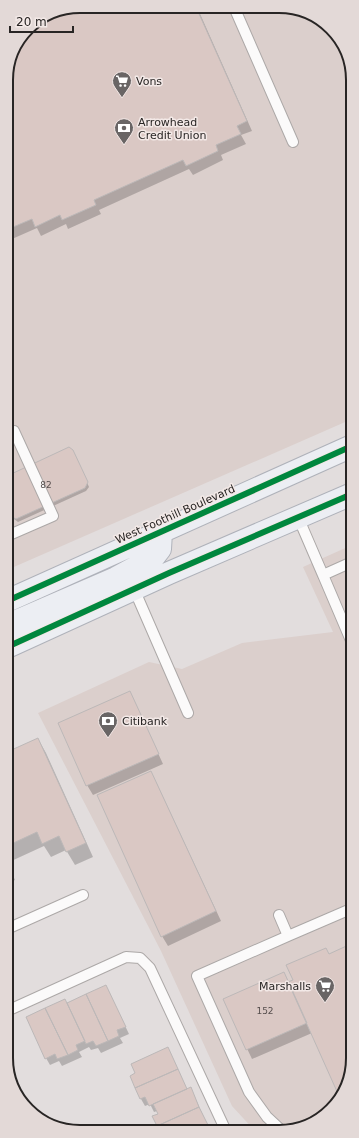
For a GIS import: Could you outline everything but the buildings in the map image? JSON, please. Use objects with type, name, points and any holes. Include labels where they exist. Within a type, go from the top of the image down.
[{"type":"main road","name":"West Foothill Boulevard","points":[[13,598],[346,449]]},
{"type":"main road","points":[[13,644],[134,589],[346,497]]},
{"type":"main road","points":[[13,624],[19,620],[116,578],[153,558],[160,549],[161,532]]},
{"type":"lane","points":[[237,13],[293,142]]},
{"type":"lane","points":[[13,533],[53,516],[14,431]]},
{"type":"lane","points":[[298,517],[346,629]]},
{"type":"lane","points":[[323,575],[346,565]]},
{"type":"lane","points":[[134,589],[188,713]]},
{"type":"lane","points":[[13,926],[83,895]]},
{"type":"lane","points":[[276,1125],[267,1117],[248,1092],[197,976],[346,911]]},
{"type":"lane","points":[[279,916],[288,936]]},
{"type":"lane","points":[[13,1008],[126,957],[140,958],[150,968],[223,1125]]},
{"type":"shaded area","points":[[80,13],[279,13],[292,14],[309,20],[320,27],[335,43],[345,67],[346,80],[346,422],[13,567],[13,75],[15,62],[20,50],[27,39],[46,22],[67,14]]},
{"type":"shaded area","points":[[346,548],[346,1063],[344,1076],[335,1095],[313,1116],[292,1124],[249,1125],[232,1106],[161,951],[38,713],[149,662],[182,669],[242,643],[333,632],[303,567]]},
{"type":"cycle path","points":[[13,598],[346,449]]},
{"type":"cycle path","points":[[13,644],[169,573],[346,497]]},
{"type":"place","name":"Vons","points":[[122,98]]},
{"type":"place","name":"Arrowhead Credit Union","points":[[124,145]]},
{"type":"place","name":"Citibank","points":[[108,738]]},
{"type":"place","name":"Marshalls","points":[[325,1003]]}]
